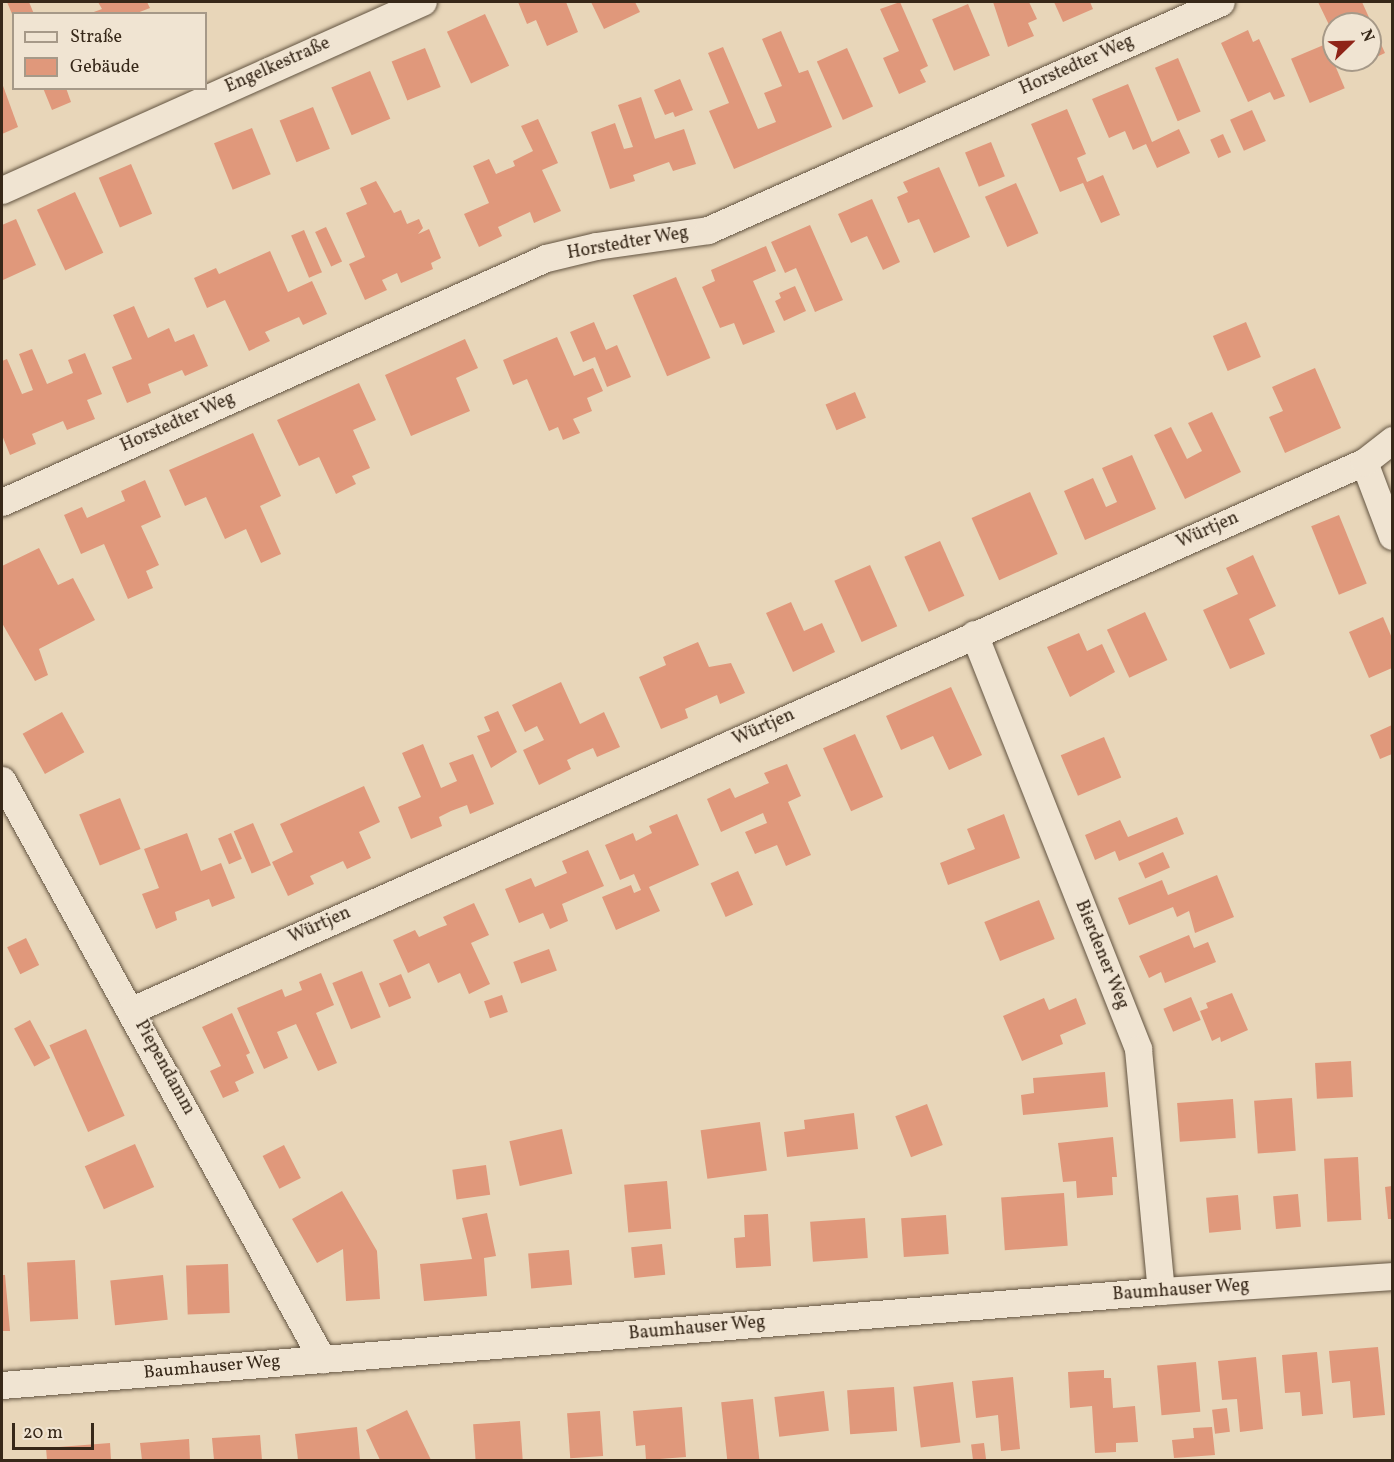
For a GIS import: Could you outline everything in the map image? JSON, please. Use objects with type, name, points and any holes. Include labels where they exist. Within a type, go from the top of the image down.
[{"type":"street","name":"Engelkestraße","points":[[2,190],[423,2]]},
{"type":"street","name":"Horstedter Weg","points":[[2,502],[546,258],[596,246],[708,230],[1221,2]]},
{"type":"street","name":"Würtjen","points":[[132,1010],[1364,462],[1392,440]]},
{"type":"street","points":[[1364,462],[1392,536]]},
{"type":"street","name":"Bierdener Weg","points":[[974,634],[1138,1050],[1161,1291]]},
{"type":"street","name":"Piependamm","points":[[2,780],[132,1010],[322,1359]]},
{"type":"street","name":"Baumhauser Weg","points":[[2,1385],[1161,1291],[1392,1276]]},
{"type":"building","points":[[7,2],[29,2],[33,12],[12,12],[12,14]]},
{"type":"building","points":[[98,2],[147,2],[150,8],[140,12],[94,12],[102,9]]},
{"type":"building","points":[[518,2],[566,2],[578,32],[547,46],[536,20],[527,24]]},
{"type":"building","points":[[591,2],[635,2],[640,12],[604,29]]},
{"type":"building","points":[[900,2],[928,66],[920,70],[926,82],[899,94],[883,58],[899,51],[880,9]]},
{"type":"building","points":[[993,2],[1029,2],[1037,19],[1028,23],[1034,36],[1008,47]]},
{"type":"building","points":[[1054,2],[1090,2],[1093,9],[1063,22]]},
{"type":"building","points":[[1318,2],[1362,2],[1367,12],[1323,12]]},
{"type":"building","points":[[968,4],[990,56],[954,71],[932,19]]},
{"type":"building","points":[[485,14],[509,66],[471,83],[447,32]]},
{"type":"building","points":[[1248,30],[1253,42],[1259,39],[1285,96],[1274,100],[1270,92],[1248,102],[1221,43]]},
{"type":"building","points":[[781,31],[799,73],[808,70],[832,127],[734,169],[709,111],[729,103],[708,53],[723,47],[758,129],[776,122],[764,93],[782,86],[762,39]]},
{"type":"building","points":[[1322,46],[1322,72],[1338,72],[1345,88],[1310,103],[1291,59]]},
{"type":"building","points":[[425,48],[441,87],[407,100],[392,61]]},
{"type":"building","points":[[847,48],[873,106],[843,120],[817,61]]},
{"type":"building","points":[[1178,58],[1201,111],[1178,121],[1155,68]]},
{"type":"building","points":[[370,71],[390,119],[352,135],[331,87]]},
{"type":"building","points":[[680,79],[693,110],[675,117],[673,112],[665,115],[654,90]]},
{"type":"building","points":[[2,83],[18,127],[2,134]]},
{"type":"building","points":[[1128,84],[1152,142],[1179,129],[1190,153],[1157,168],[1146,144],[1133,150],[1125,131],[1109,138],[1092,99]]},
{"type":"building","points":[[44,90],[67,90],[71,102],[52,110]]},
{"type":"building","points":[[641,97],[655,139],[684,129],[696,164],[673,171],[669,162],[633,175],[635,181],[610,189],[591,132],[615,123],[624,149],[633,147],[618,105]]},
{"type":"building","points":[[313,107],[330,149],[296,162],[280,120]]},
{"type":"building","points":[[1067,109],[1086,154],[1077,158],[1087,182],[1103,175],[1120,215],[1101,223],[1083,183],[1060,192],[1031,124]]},
{"type":"building","points":[[1252,110],[1266,141],[1244,151],[1230,120]]},
{"type":"building","points":[[538,119],[558,163],[542,170],[561,211],[534,223],[530,212],[498,227],[502,236],[479,247],[464,214],[489,203],[473,166],[489,159],[496,174],[515,166],[513,161],[533,151],[521,126]]},
{"type":"building","points":[[252,128],[271,174],[233,190],[214,143]]},
{"type":"building","points":[[1223,134],[1231,152],[1218,158],[1210,140]]},
{"type":"building","points":[[991,142],[1005,176],[979,187],[965,152]]},
{"type":"building","points":[[131,164],[152,214],[120,227],[99,178]]},
{"type":"building","points":[[939,167],[970,237],[934,253],[919,219],[908,223],[897,197],[908,192],[903,182]]},
{"type":"building","points":[[376,181],[394,213],[401,210],[407,224],[419,219],[423,228],[418,234],[429,229],[441,258],[431,263],[433,269],[401,283],[397,273],[382,280],[387,290],[365,300],[349,264],[365,257],[346,213],[367,204],[360,188]]},
{"type":"building","points":[[1016,183],[1038,233],[1007,247],[985,197]]},
{"type":"building","points":[[75,192],[103,253],[65,270],[37,210]]},
{"type":"building","points":[[872,199],[900,262],[883,270],[867,236],[851,243],[838,214]]},
{"type":"building","points":[[16,219],[36,265],[3,280],[2,225]]},
{"type":"building","points":[[810,225],[843,300],[815,312],[796,268],[785,273],[771,242]]},
{"type":"building","points":[[326,227],[342,261],[331,267],[315,232]]},
{"type":"building","points":[[304,230],[322,272],[309,278],[291,235]]},
{"type":"building","points":[[766,246],[776,271],[753,281],[775,332],[743,345],[734,323],[720,328],[702,287],[715,281],[711,270]]},
{"type":"building","points":[[270,251],[288,292],[312,281],[327,314],[303,325],[299,317],[265,332],[270,341],[249,351],[225,300],[207,308],[194,278],[216,268],[219,274]]},
{"type":"building","points":[[676,277],[710,358],[667,376],[633,295]]},
{"type":"building","points":[[795,286],[806,311],[784,321],[775,301],[781,298],[779,293]]},
{"type":"building","points":[[134,306],[148,338],[169,328],[175,342],[194,334],[208,366],[185,376],[182,370],[148,384],[151,393],[127,403],[112,367],[132,359],[113,315]]},
{"type":"building","points":[[594,322],[606,350],[617,345],[631,377],[607,387],[595,357],[583,362],[570,332]]},
{"type":"building","points":[[1246,322],[1261,357],[1228,371],[1213,336]]},
{"type":"building","points":[[557,337],[574,376],[593,368],[603,391],[587,398],[592,411],[573,419],[580,433],[563,440],[558,427],[549,431],[527,379],[513,385],[503,360]]},
{"type":"building","points":[[465,339],[478,368],[456,378],[470,411],[411,436],[385,375]]},
{"type":"building","points":[[32,349],[47,384],[73,373],[68,360],[85,353],[102,394],[87,400],[95,419],[67,430],[63,421],[32,434],[36,444],[10,455],[2,435],[2,361],[7,359],[22,394],[33,390],[19,354]]},
{"type":"building","points":[[1315,368],[1341,428],[1285,453],[1269,417],[1283,411],[1272,387]]},
{"type":"building","points":[[359,383],[376,420],[353,430],[370,468],[352,476],[356,484],[336,494],[319,457],[299,466],[277,420]]},
{"type":"building","points":[[855,392],[866,418],[836,430],[826,405]]},
{"type":"building","points":[[1212,412],[1241,472],[1185,499],[1154,435],[1171,427],[1187,459],[1202,451],[1188,423]]},
{"type":"building","points":[[253,433],[281,496],[260,506],[281,554],[261,563],[246,529],[225,539],[206,497],[185,506],[169,470]]},
{"type":"building","points":[[1132,455],[1156,509],[1085,540],[1064,491],[1093,478],[1106,507],[1117,502],[1102,468]]},
{"type":"building","points":[[145,480],[161,517],[141,526],[159,565],[146,571],[153,588],[128,599],[104,544],[81,554],[64,515],[82,507],[87,518],[125,501],[121,491]]},
{"type":"building","points":[[1030,492],[1058,554],[999,580],[972,518]]},
{"type":"building","points":[[1339,515],[1367,584],[1339,595],[1311,526]]},
{"type":"building","points":[[940,541],[964,596],[929,612],[904,557]]},
{"type":"building","points":[[39,548],[58,585],[73,578],[95,620],[39,649],[48,675],[35,681],[2,623],[2,566]]},
{"type":"building","points":[[1253,555],[1276,606],[1249,619],[1265,654],[1230,669],[1203,610],[1238,594],[1226,568]]},
{"type":"building","points":[[870,565],[897,626],[862,642],[834,581]]},
{"type":"building","points":[[791,602],[804,631],[822,623],[835,652],[793,672],[766,613]]},
{"type":"building","points":[[1145,612],[1167,660],[1129,678],[1107,630]]},
{"type":"building","points":[[1383,617],[1392,638],[1392,668],[1369,678],[1349,632]]},
{"type":"building","points":[[1079,633],[1087,651],[1102,644],[1115,672],[1070,697],[1047,647]]},
{"type":"building","points":[[698,642],[709,667],[731,663],[745,693],[720,704],[717,695],[685,709],[688,718],[661,729],[639,677],[666,665],[663,657]]},
{"type":"building","points":[[561,682],[580,724],[604,712],[620,747],[597,757],[593,748],[577,755],[567,760],[571,769],[539,785],[523,750],[544,740],[537,726],[525,732],[512,705]]},
{"type":"building","points":[[951,687],[982,755],[949,770],[933,736],[901,750],[886,716]]},
{"type":"building","points":[[498,711],[517,752],[491,768],[477,736],[490,731],[484,717]]},
{"type":"building","points":[[62,712],[84,752],[45,774],[23,734]]},
{"type":"building","points":[[1392,725],[1392,754],[1380,759],[1370,735]]},
{"type":"building","points":[[855,734],[883,797],[851,811],[823,748]]},
{"type":"building","points":[[1104,737],[1121,778],[1078,796],[1061,755]]},
{"type":"building","points":[[423,744],[441,788],[457,781],[449,763],[473,754],[494,804],[470,814],[467,805],[451,811],[439,817],[442,826],[411,839],[398,807],[421,797],[402,753]]},
{"type":"building","points":[[787,764],[801,796],[788,802],[811,855],[786,866],[777,845],[755,854],[745,832],[767,823],[763,813],[721,832],[707,799],[730,788],[735,798],[769,783],[764,773]]},
{"type":"building","points":[[364,786],[380,822],[359,832],[371,858],[347,869],[343,861],[310,876],[314,884],[288,896],[272,862],[293,852],[280,824]]},
{"type":"building","points":[[120,798],[141,849],[100,865],[79,814]]},
{"type":"building","points":[[677,814],[699,865],[649,887],[660,911],[616,930],[602,897],[631,885],[634,893],[641,890],[634,874],[620,880],[605,845],[633,833],[636,841],[652,833],[649,826]]},
{"type":"building","points":[[1004,814],[1020,858],[948,885],[940,863],[975,849],[967,829]]},
{"type":"building","points":[[1177,817],[1184,834],[1119,861],[1115,851],[1095,860],[1085,835],[1120,820],[1128,837]]},
{"type":"building","points":[[253,823],[271,865],[252,874],[234,831]]},
{"type":"building","points":[[187,833],[201,871],[221,863],[235,898],[212,907],[209,899],[175,912],[177,920],[156,929],[142,894],[159,888],[144,849]]},
{"type":"building","points":[[231,833],[242,859],[229,864],[218,838]]},
{"type":"building","points":[[588,850],[604,886],[562,904],[568,921],[550,929],[543,913],[519,923],[505,889],[531,878],[535,887],[567,873],[562,861]]},
{"type":"building","points":[[1163,852],[1170,868],[1145,879],[1138,863]]},
{"type":"building","points":[[738,871],[753,905],[726,917],[711,883]]},
{"type":"building","points":[[1217,875],[1234,917],[1195,933],[1189,911],[1177,917],[1173,907],[1129,925],[1118,898],[1162,880],[1168,895]]},
{"type":"building","points":[[1039,900],[1055,939],[1000,961],[984,922]]},
{"type":"building","points":[[474,903],[489,935],[471,943],[490,984],[469,994],[460,973],[438,983],[429,963],[408,973],[393,940],[415,930],[419,937],[447,925],[443,917]]},
{"type":"building","points":[[1189,935],[1194,948],[1208,942],[1216,962],[1165,983],[1161,972],[1149,978],[1139,956]]},
{"type":"building","points":[[26,938],[39,965],[20,974],[7,947]]},
{"type":"building","points":[[549,949],[557,971],[521,984],[513,962]]},
{"type":"building","points":[[362,971],[381,1017],[351,1029],[332,983]]},
{"type":"building","points":[[321,973],[334,1005],[316,1013],[337,1063],[318,1071],[296,1024],[277,1032],[288,1058],[264,1069],[237,1008],[282,989],[285,997],[302,990],[299,982]]},
{"type":"building","points":[[401,974],[411,998],[389,1007],[379,983]]},
{"type":"building","points":[[1232,993],[1248,1030],[1221,1042],[1220,1037],[1212,1041],[1200,1011],[1208,1008],[1206,1003]]},
{"type":"building","points":[[502,995],[508,1012],[490,1018],[484,1001]]},
{"type":"building","points":[[1191,997],[1201,1020],[1173,1032],[1163,1009]]},
{"type":"building","points":[[1044,998],[1049,1010],[1076,998],[1086,1024],[1060,1035],[1063,1044],[1022,1061],[1003,1016]]},
{"type":"building","points":[[232,1013],[250,1053],[246,1055],[254,1073],[235,1082],[239,1091],[223,1098],[210,1071],[221,1066],[202,1027]]},
{"type":"building","points":[[30,1020],[50,1058],[34,1066],[14,1028]]},
{"type":"building","points":[[86,1029],[125,1116],[88,1132],[49,1045]]},
{"type":"building","points":[[1351,1061],[1353,1097],[1317,1099],[1315,1063]]},
{"type":"building","points":[[1105,1072],[1108,1107],[1023,1115],[1021,1095],[1034,1093],[1033,1078]]},
{"type":"building","points":[[1292,1098],[1296,1151],[1258,1154],[1254,1101]]},
{"type":"building","points":[[1233,1099],[1236,1138],[1180,1142],[1177,1103]]},
{"type":"building","points":[[927,1104],[943,1145],[911,1157],[895,1116]]},
{"type":"building","points":[[854,1113],[858,1149],[787,1157],[784,1132],[805,1129],[804,1120]]},
{"type":"building","points":[[760,1122],[767,1171],[707,1179],[701,1130]]},
{"type":"building","points":[[562,1129],[572,1174],[520,1186],[509,1141]]},
{"type":"building","points":[[1113,1137],[1117,1177],[1112,1177],[1113,1195],[1077,1198],[1076,1181],[1063,1182],[1058,1143]]},
{"type":"building","points":[[135,1144],[154,1187],[104,1209],[85,1166]]},
{"type":"building","points":[[284,1145],[301,1178],[279,1189],[263,1156]]},
{"type":"building","points":[[1358,1157],[1361,1220],[1327,1222],[1324,1159]]},
{"type":"building","points":[[486,1165],[490,1195],[457,1199],[452,1170]]},
{"type":"building","points":[[667,1181],[671,1229],[628,1233],[624,1185]]},
{"type":"building","points":[[1392,1186],[1392,1219],[1388,1219],[1385,1187]]},
{"type":"building","points":[[342,1191],[377,1251],[380,1299],[346,1301],[343,1249],[317,1263],[292,1219]]},
{"type":"building","points":[[1064,1193],[1068,1246],[1005,1250],[1001,1197]]},
{"type":"building","points":[[1298,1194],[1301,1227],[1276,1229],[1273,1196]]},
{"type":"building","points":[[1238,1195],[1241,1230],[1209,1233],[1206,1198]]},
{"type":"building","points":[[487,1213],[496,1256],[484,1258],[487,1296],[424,1301],[420,1264],[472,1259],[462,1218]]},
{"type":"building","points":[[768,1214],[771,1266],[736,1268],[734,1238],[745,1237],[744,1215]]},
{"type":"building","points":[[946,1215],[949,1254],[904,1257],[901,1218]]},
{"type":"building","points":[[865,1218],[868,1258],[813,1262],[810,1222]]},
{"type":"building","points":[[662,1244],[665,1275],[634,1278],[631,1247]]},
{"type":"building","points":[[569,1250],[572,1285],[531,1288],[528,1254]]},
{"type":"building","points":[[75,1260],[78,1319],[30,1321],[27,1263]]},
{"type":"building","points":[[228,1264],[230,1313],[188,1314],[186,1265]]},
{"type":"building","points":[[2,1275],[5,1275],[10,1331],[2,1331]]},
{"type":"building","points":[[163,1275],[168,1320],[115,1325],[110,1281]]},
{"type":"building","points":[[1378,1347],[1385,1415],[1353,1418],[1350,1381],[1332,1383],[1329,1351]]},
{"type":"building","points":[[1317,1352],[1323,1414],[1302,1416],[1300,1392],[1285,1393],[1282,1355]]},
{"type":"building","points":[[1256,1357],[1263,1429],[1240,1432],[1237,1399],[1222,1400],[1218,1361]]},
{"type":"building","points":[[1196,1362],[1200,1412],[1162,1415],[1157,1365]]},
{"type":"building","points":[[1104,1370],[1104,1378],[1111,1378],[1113,1408],[1135,1406],[1138,1442],[1116,1443],[1116,1452],[1095,1453],[1092,1406],[1070,1408],[1068,1372]]},
{"type":"building","points":[[1013,1377],[1020,1449],[1001,1451],[998,1415],[976,1418],[972,1381]]},
{"type":"building","points":[[953,1382],[960,1443],[921,1447],[913,1387]]},
{"type":"building","points":[[894,1387],[897,1431],[850,1434],[847,1390]]},
{"type":"building","points":[[824,1391],[829,1431],[779,1437],[774,1397]]},
{"type":"building","points":[[753,1399],[759,1460],[727,1460],[721,1402]]},
{"type":"building","points":[[682,1407],[686,1457],[646,1460],[645,1445],[636,1446],[633,1411]]},
{"type":"building","points":[[1227,1408],[1230,1432],[1215,1434],[1212,1410]]},
{"type":"building","points":[[407,1410],[431,1460],[380,1460],[366,1430]]},
{"type":"building","points":[[600,1411],[603,1456],[570,1458],[567,1413]]},
{"type":"building","points":[[520,1421],[523,1460],[476,1460],[473,1424]]},
{"type":"building","points":[[357,1427],[360,1460],[298,1460],[295,1434]]},
{"type":"building","points":[[1212,1427],[1215,1455],[1174,1458],[1172,1440],[1194,1438],[1193,1428]]},
{"type":"building","points":[[260,1435],[262,1460],[214,1460],[212,1438]]},
{"type":"building","points":[[189,1439],[190,1460],[142,1460],[140,1443]]},
{"type":"building","points":[[110,1443],[111,1460],[47,1460],[46,1448]]},
{"type":"building","points":[[984,1443],[986,1460],[973,1460],[971,1445]]}]
